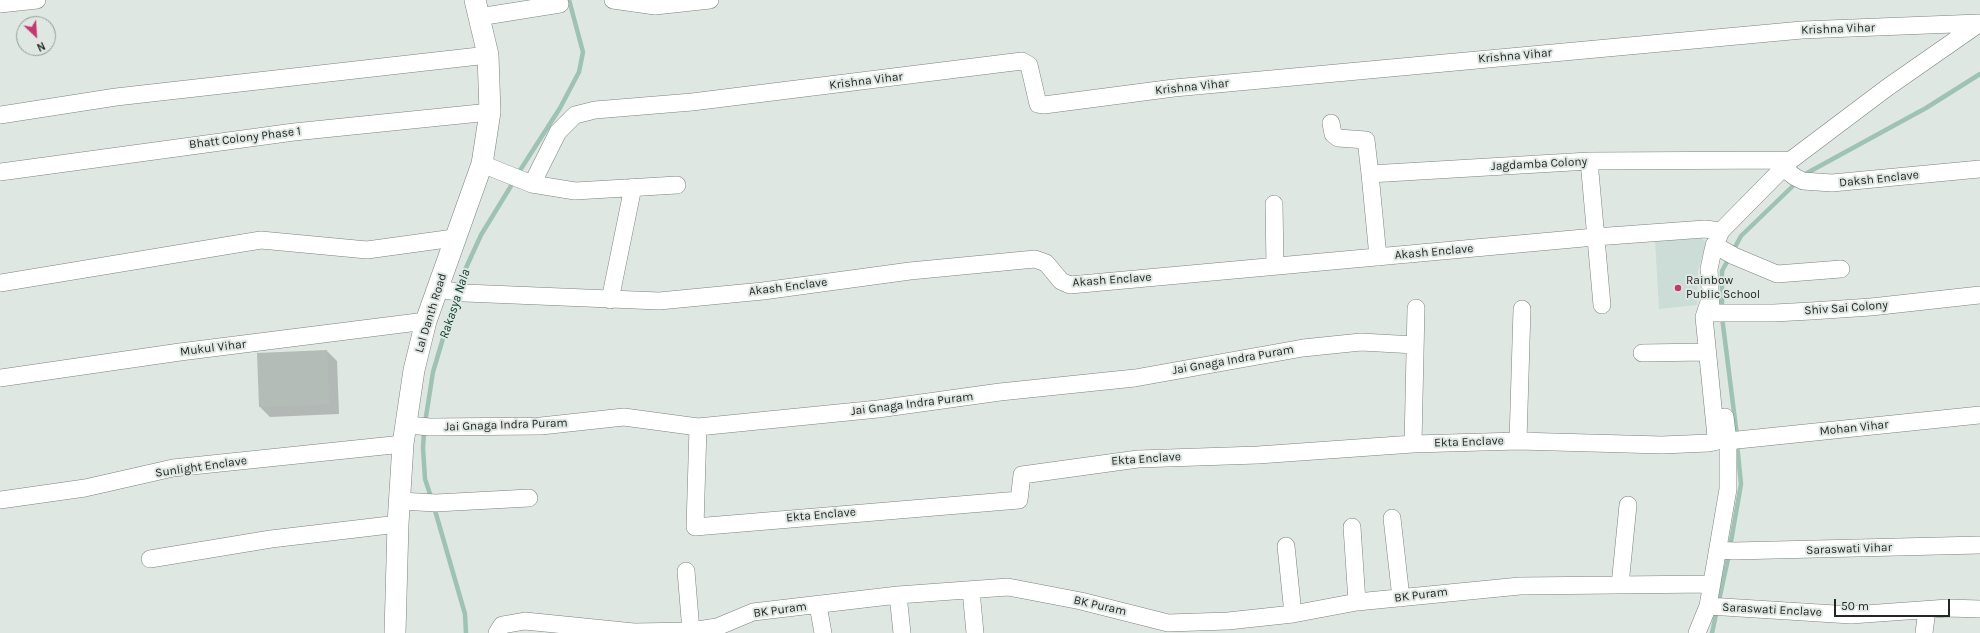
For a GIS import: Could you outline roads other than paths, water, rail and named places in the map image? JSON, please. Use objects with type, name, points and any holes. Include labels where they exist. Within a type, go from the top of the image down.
[{"type":"street","points":[[0,4],[37,0]]},
{"type":"street","points":[[613,0],[655,6],[710,0]]},
{"type":"street","points":[[477,8],[560,4]]},
{"type":"street","name":"Lal Danth Road","points":[[395,633],[398,524],[400,501],[414,430],[414,370],[426,321],[451,291],[454,238],[482,164],[490,112],[488,55],[477,8]]},
{"type":"street","points":[[1697,633],[1715,607],[1712,584],[1725,550],[1731,440],[1716,309],[1708,269],[1724,246],[1793,171],[1888,88],[1980,23]]},
{"type":"street","name":"Krishna Vihar","points":[[530,183],[558,132],[575,115],[595,110],[692,102],[1022,61],[1029,65],[1038,104],[1044,105],[1174,88],[1802,30],[1980,23]]},
{"type":"street","points":[[0,115],[116,97],[488,55]]},
{"type":"street","name":"Bhatt Colony Phase 1","points":[[0,172],[294,132],[490,112]]},
{"type":"street","points":[[1331,123],[1333,134],[1338,138],[1366,140],[1378,257]]},
{"type":"street","points":[[1589,161],[1602,305]]},
{"type":"street","name":"Jagdamba Colony","points":[[1370,174],[1589,161],[1793,171]]},
{"type":"street","points":[[482,164],[530,183],[575,191],[677,185]]},
{"type":"street","name":"Daksh Enclave","points":[[1793,171],[1832,183],[1980,169]]},
{"type":"street","points":[[610,300],[633,187]]},
{"type":"street","points":[[1274,204],[1275,266]]},
{"type":"street","name":"Akash Enclave","points":[[451,291],[610,300],[666,300],[763,291],[910,271],[1036,259],[1046,263],[1061,281],[1070,285],[1595,237],[1704,229],[1724,246],[1777,274],[1842,269]]},
{"type":"street","points":[[0,283],[261,240],[367,250],[454,238]]},
{"type":"street","name":"Shiv Sai Colony","points":[[1716,309],[1774,313],[1871,307],[1980,295]]},
{"type":"street","points":[[1413,444],[1416,308]]},
{"type":"street","points":[[1518,441],[1522,309]]},
{"type":"street","points":[[1716,309],[1704,317],[1706,352],[1731,440]]},
{"type":"street","name":"Mukul Vihar","points":[[0,378],[180,352],[426,321]]},
{"type":"street","name":"Jai Gnaga Indra Puram","points":[[414,430],[541,426],[624,417],[698,427],[878,409],[1000,392],[1135,378],[1303,348],[1361,342],[1415,345]]},
{"type":"street","points":[[1642,352],[1706,352]]},
{"type":"street","name":"Mohan Vihar","points":[[1731,440],[1980,415]]},
{"type":"street","name":"Ekta Enclave","points":[[698,427],[695,527],[1019,500],[1022,474],[1124,460],[1180,456],[1258,455],[1413,444],[1518,441],[1662,445],[1709,443],[1731,440]]},
{"type":"street","name":"Sunlight Enclave","points":[[0,500],[85,488],[173,468],[414,430]]},
{"type":"street","points":[[400,501],[433,503],[530,498]]},
{"type":"street","points":[[1620,585],[1628,505]]},
{"type":"street","points":[[1392,518],[1401,598]]},
{"type":"street","points":[[150,559],[271,540],[398,524]]},
{"type":"street","points":[[1352,528],[1357,602]]},
{"type":"street","name":"Saraswati Vihar","points":[[1725,550],[1980,545]]},
{"type":"street","points":[[1286,546],[1293,614]]},
{"type":"street","points":[[686,571],[691,631]]},
{"type":"street","name":"BK Puram","points":[[497,633],[502,625],[525,621],[637,633],[691,631],[717,627],[753,612],[898,595],[1008,587],[1081,601],[1168,623],[1228,621],[1293,614],[1357,602],[1520,586],[1712,584]]},
{"type":"street","points":[[971,590],[974,633]]},
{"type":"street","points":[[898,595],[902,633]]},
{"type":"street","points":[[818,605],[823,633]]},
{"type":"street","name":"Saraswati Enclave","points":[[1715,607],[1852,615],[1948,608],[1980,608]]},
{"type":"street","points":[[1924,633],[1927,610]]},
{"type":"waterway","name":"Rakasya Nala","points":[[517,175],[560,108],[579,72],[583,52],[569,0]]},
{"type":"waterway","points":[[1803,177],[1807,173],[1926,108],[1980,74]]},
{"type":"waterway","name":"Rakasya Nala","points":[[425,423],[433,372],[460,281],[481,235],[514,181]]},
{"type":"waterway","points":[[1722,309],[1722,271],[1741,236],[1797,182]]},
{"type":"waterway","points":[[1722,317],[1737,436]]},
{"type":"waterway","name":"Rakasya Nala","points":[[424,431],[423,448],[425,479],[432,500]]},
{"type":"waterway","points":[[1730,547],[1741,484],[1737,444]]},
{"type":"waterway","name":"Rakasya Nala","points":[[434,507],[465,614],[466,633]]},
{"type":"waterway","points":[[1712,633],[1729,554]]},
{"type":"place","name":"Rainbow Public School","points":[[1678,288]]}]
